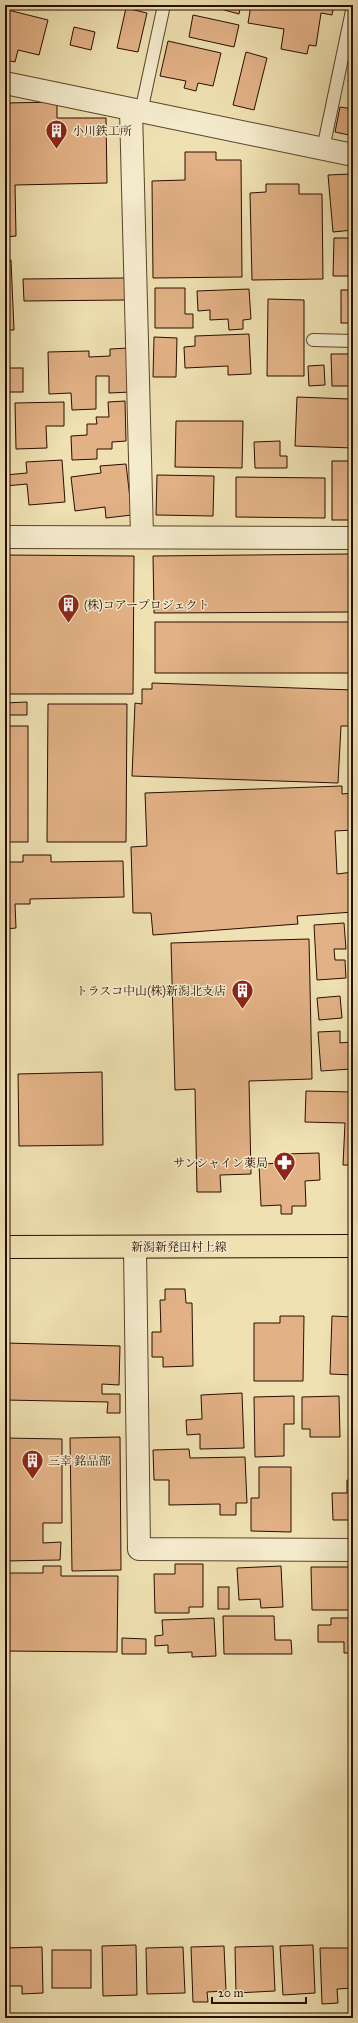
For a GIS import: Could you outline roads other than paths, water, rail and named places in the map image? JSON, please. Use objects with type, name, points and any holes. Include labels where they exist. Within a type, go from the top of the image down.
[{"type":"main road","name":"新潟新発田村上線","points":[[5,1248],[353,1246]]},
{"type":"street","points":[[5,83],[353,155]]},
{"type":"street","points":[[136,111],[142,536]]},
{"type":"street","points":[[5,537],[126,538],[142,536],[353,538]]},
{"type":"street","points":[[135,1247],[139,1549],[353,1550]]},
{"type":"lane","points":[[136,111],[164,5]]},
{"type":"lane","points":[[323,149],[353,6]]},
{"type":"lane","points":[[313,340],[353,341]]},
{"type":"place","name":"小川鉄工所","points":[[56,150]]},
{"type":"place","name":"(株)コアープロジェクト","points":[[69,624]]},
{"type":"place","name":"トラスコ中山(株)新潟北支店","points":[[242,1010]]},
{"type":"place","name":"サンシャイン薬局","points":[[284,1182]]},
{"type":"place","name":"三幸 銘品部","points":[[33,1480]]}]
